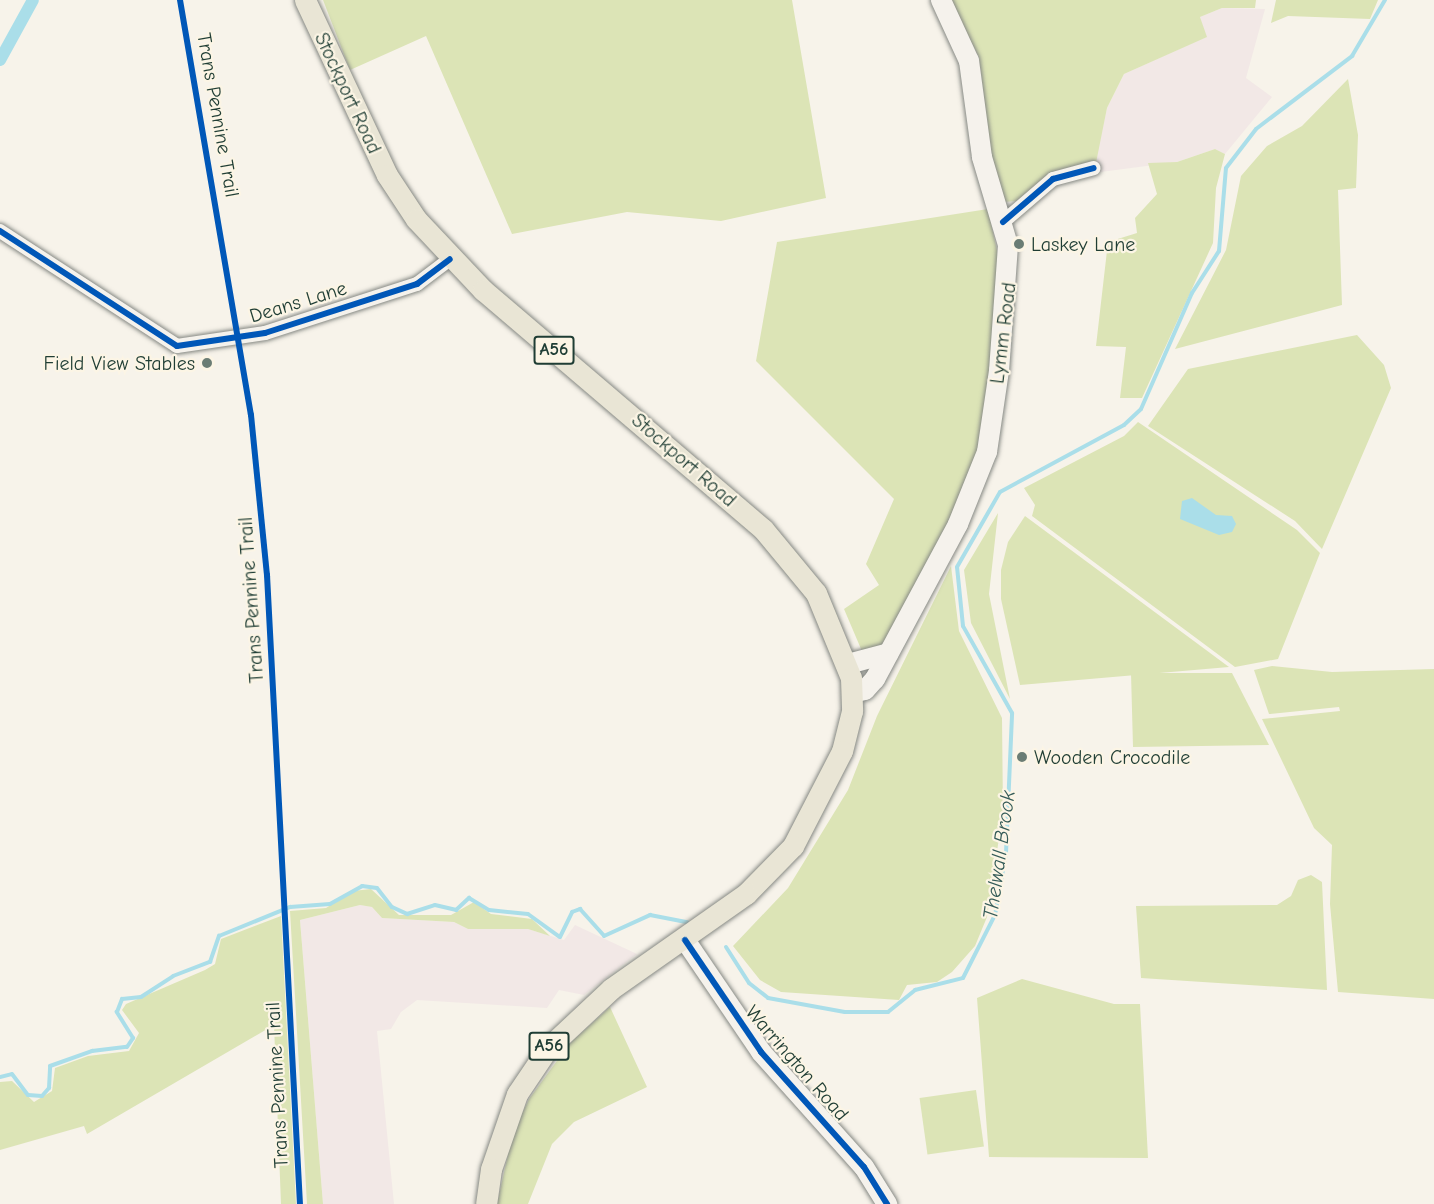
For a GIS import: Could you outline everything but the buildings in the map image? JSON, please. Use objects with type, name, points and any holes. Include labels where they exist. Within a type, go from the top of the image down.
[{"type":"main road","name":"Stockport Road","points":[[305,0],[387,175],[450,259],[763,528],[816,593],[848,664],[852,693],[842,751],[793,846],[747,894],[685,940]]},
{"type":"main road","name":"Lymm Road","points":[[852,693],[871,686],[958,524],[987,452],[1008,303],[1010,268],[1003,222],[982,157],[969,61],[941,0]]},
{"type":"main road","points":[[848,664],[889,653]]},
{"type":"main road","name":"A56","points":[[486,1204],[491,1169],[517,1094],[548,1048],[611,989],[685,940]]},
{"type":"main road","name":"Warrington Road","points":[[685,940],[761,1052],[856,1158],[887,1204]]},
{"type":"street","points":[[1003,222],[1053,178],[1094,168]]},
{"type":"street","name":"Deans Lane","points":[[0,231],[177,346],[265,333],[417,284],[450,259]]},
{"type":"shaded area","points":[[1222,8],[1265,9],[1246,78],[1272,97],[1225,154],[1215,149],[1177,162],[1093,173],[1107,108],[1124,74],[1206,37],[1200,17]]},
{"type":"shaded area","points":[[360,905],[372,907],[382,918],[454,922],[468,929],[528,929],[564,940],[575,925],[637,954],[584,995],[559,990],[547,1008],[417,1000],[401,1012],[391,1029],[377,1031],[394,1204],[323,1204],[300,920]]},
{"type":"green space","points":[[323,0],[792,0],[826,198],[721,221],[627,212],[512,234],[426,36],[350,70]]},
{"type":"green space","points":[[949,0],[1256,0],[1255,8],[1222,8],[1200,17],[1207,37],[1124,74],[1107,108],[1096,163],[1045,177],[1017,201],[1003,202],[991,154],[979,57]]},
{"type":"green space","points":[[1276,0],[1378,0],[1370,19],[1288,16],[1271,23]]},
{"type":"green space","points":[[1348,79],[1358,135],[1356,188],[1338,190],[1342,305],[1175,349],[1226,250],[1241,176],[1267,146],[1302,126]]},
{"type":"green space","points":[[1215,149],[1225,154],[1216,188],[1213,243],[1142,398],[1120,398],[1126,347],[1096,346],[1108,242],[1137,233],[1135,218],[1157,194],[1148,163],[1177,162]]},
{"type":"green space","points":[[988,209],[1001,269],[993,308],[999,309],[974,471],[883,652],[864,656],[844,609],[879,585],[866,564],[894,499],[756,361],[777,242]]},
{"type":"green space","points":[[1357,335],[1384,365],[1391,388],[1322,549],[1295,521],[1148,426],[1188,369]]},
{"type":"green space","points":[[1138,422],[1297,530],[1320,553],[1278,659],[1235,667],[1032,516],[1035,505],[1024,488],[1124,436]]},
{"type":"green space","points":[[998,513],[989,594],[1010,699],[971,623],[964,570]]},
{"type":"green space","points":[[1025,516],[1229,667],[1020,685],[1001,599],[1001,570],[1008,542]]},
{"type":"green space","points":[[951,566],[959,631],[1002,718],[1003,812],[987,917],[975,946],[952,972],[937,982],[907,985],[899,1000],[781,992],[760,980],[733,946],[788,888],[848,790],[877,716]]},
{"type":"green space","points":[[1272,666],[1332,672],[1434,669],[1434,999],[1338,992],[1330,904],[1332,845],[1314,828],[1262,719],[1340,711],[1339,707],[1269,714],[1254,670]]},
{"type":"green space","points":[[1131,673],[1232,673],[1269,745],[1133,747]]},
{"type":"green space","points":[[1311,875],[1322,882],[1327,990],[1141,978],[1136,906],[1277,905],[1291,896],[1298,880]]},
{"type":"green space","points":[[371,889],[399,915],[451,915],[474,902],[491,914],[532,919],[550,936],[528,929],[468,929],[454,922],[382,918],[372,907],[360,905],[300,920],[323,1204],[307,1204],[290,911],[326,908],[353,891]]},
{"type":"green space","points":[[281,916],[296,1204],[281,1204],[274,1025],[87,1134],[84,1126],[0,1150],[0,1082],[12,1081],[34,1102],[52,1091],[55,1068],[88,1056],[129,1051],[139,1033],[122,1010],[126,1004],[215,964],[221,939]]},
{"type":"green space","points":[[1022,979],[1114,1004],[1140,1004],[1148,1158],[989,1157],[977,998]]},
{"type":"green space","points":[[610,1007],[647,1087],[574,1122],[552,1144],[528,1204],[497,1204],[513,1132],[529,1099],[570,1043]]},
{"type":"green space","points":[[976,1090],[984,1146],[927,1154],[920,1098]]},
{"type":"water","points":[[1192,498],[1216,515],[1232,516],[1236,524],[1232,532],[1219,535],[1180,519],[1182,501]]},
{"type":"waterway","points":[[0,60],[33,0]]},
{"type":"waterway","name":"Thelwall Brook","points":[[726,947],[749,983],[768,998],[845,1012],[888,1012],[915,990],[963,978],[995,915],[1006,853],[1012,713],[963,626],[957,567],[1000,492],[1124,425],[1141,409],[1192,293],[1219,251],[1226,168],[1256,129],[1352,56],[1385,0]]},
{"type":"waterway","points":[[0,1077],[12,1074],[28,1095],[42,1096],[49,1088],[50,1066],[92,1051],[127,1047],[133,1038],[117,1012],[122,999],[141,997],[173,976],[210,962],[219,936],[290,907],[330,904],[362,886],[377,888],[392,907],[407,914],[435,905],[456,910],[469,898],[489,910],[528,914],[560,937],[572,912],[580,909],[604,936],[650,915],[687,922]]},
{"type":"cycle path","name":"Trans Pennine Trail","points":[[180,0],[251,415],[267,575],[300,1204]]},
{"type":"cycle path","points":[[1003,222],[1053,179],[1094,168]]},
{"type":"cycle path","points":[[0,231],[177,346],[265,333],[417,284],[450,259]]},
{"type":"cycle path","points":[[685,940],[761,1052],[864,1167],[887,1204]]},
{"type":"place","name":"Laskey Lane","points":[[1019,244]]},
{"type":"place","name":"Field View Stables","points":[[207,363]]},
{"type":"place","name":"Wooden Crocodile","points":[[1022,757]]}]
